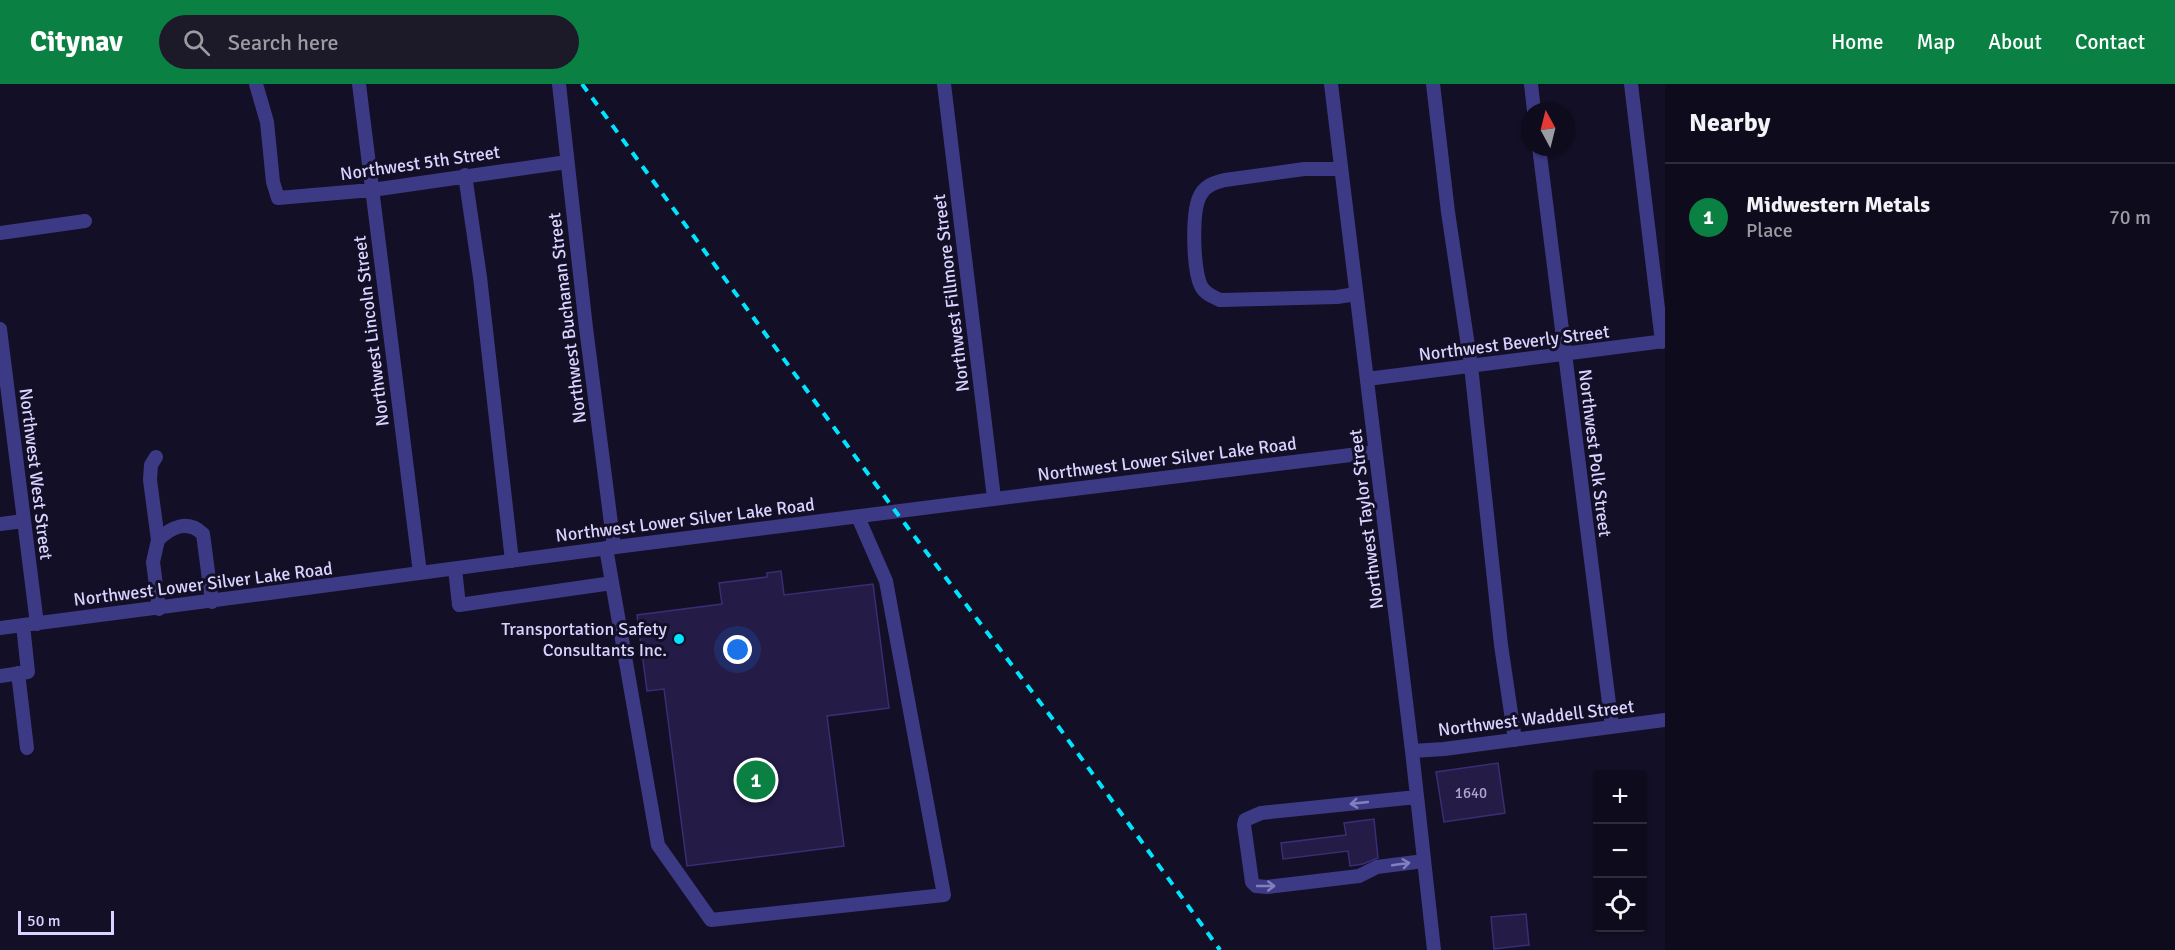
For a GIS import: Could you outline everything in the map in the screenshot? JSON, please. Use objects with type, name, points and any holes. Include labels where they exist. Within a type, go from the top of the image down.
[{"type":"street","name":"Northwest 5th Street","points":[[256,84],[267,122],[273,182],[278,198],[372,190],[567,162]]},
{"type":"street","name":"Northwest Lincoln Street","points":[[359,84],[420,573]]},
{"type":"street","name":"Northwest Buchanan Street","points":[[559,84],[610,547],[612,583],[658,845],[711,920],[944,895],[886,581],[858,517]]},
{"type":"street","name":"Northwest Fillmore Street","points":[[944,84],[994,498]]},
{"type":"street","name":"Northwest Taylor Street","points":[[1330,84],[1412,751],[1434,950]]},
{"type":"street","points":[[1433,84],[1448,212],[1471,366],[1501,645],[1515,740]]},
{"type":"street","points":[[1531,84],[1533,102]]},
{"type":"street","points":[[1631,84],[1663,342]]},
{"type":"street","name":"Northwest Polk Street","points":[[1540,156],[1612,727]]},
{"type":"street","points":[[1341,169],[1304,170],[1213,183],[1202,192],[1196,205],[1193,226],[1197,264],[1201,286],[1209,295],[1220,300],[1337,297],[1356,294]]},
{"type":"street","points":[[465,175],[480,277],[512,561]]},
{"type":"street","points":[[0,233],[85,221]]},
{"type":"street","name":"Northwest West Street","points":[[0,329],[24,521],[30,624],[28,672],[18,673]]},
{"type":"street","name":"Northwest Beverly Street","points":[[1367,379],[1663,342]]},
{"type":"street","name":"Northwest Lower Silver Lake Road","points":[[0,628],[212,602],[610,547],[1376,452]]},
{"type":"street","points":[[156,457],[151,465],[150,480],[158,540],[153,562],[159,609]]},
{"type":"street","points":[[0,524],[24,521]]},
{"type":"street","points":[[158,540],[167,531],[182,525],[197,528],[203,534],[212,602]]},
{"type":"street","points":[[455,569],[459,605],[612,583]]},
{"type":"street","points":[[0,676],[18,673],[27,748]]},
{"type":"street","name":"Northwest Waddell Street","points":[[1412,751],[1444,749],[1665,720]]},
{"type":"street","points":[[1417,797],[1262,813],[1245,820],[1244,825],[1252,882],[1256,886],[1267,887],[1359,876],[1377,867],[1424,861]]},
{"type":"building","points":[[781,571],[784,595],[873,584],[889,708],[827,716],[844,846],[687,866],[664,689],[647,691],[637,615],[722,604],[719,583],[767,577],[767,573]]},
{"type":"building","points":[[1498,763],[1505,813],[1444,822],[1436,772]]},
{"type":"building","points":[[1374,819],[1378,858],[1350,866],[1348,851],[1283,859],[1281,843],[1346,835],[1344,823]]},
{"type":"building","points":[[1526,914],[1529,945],[1494,949],[1491,917]]},
{"type":"railway","points":[[582,84],[896,512],[1058,726],[1220,950]]},
{"type":"place","name":"Transportation Safety Consultants Inc.","points":[[679,639]]},
{"type":"place","name":"Midwestern Metals","points":[[756,780]]}]
